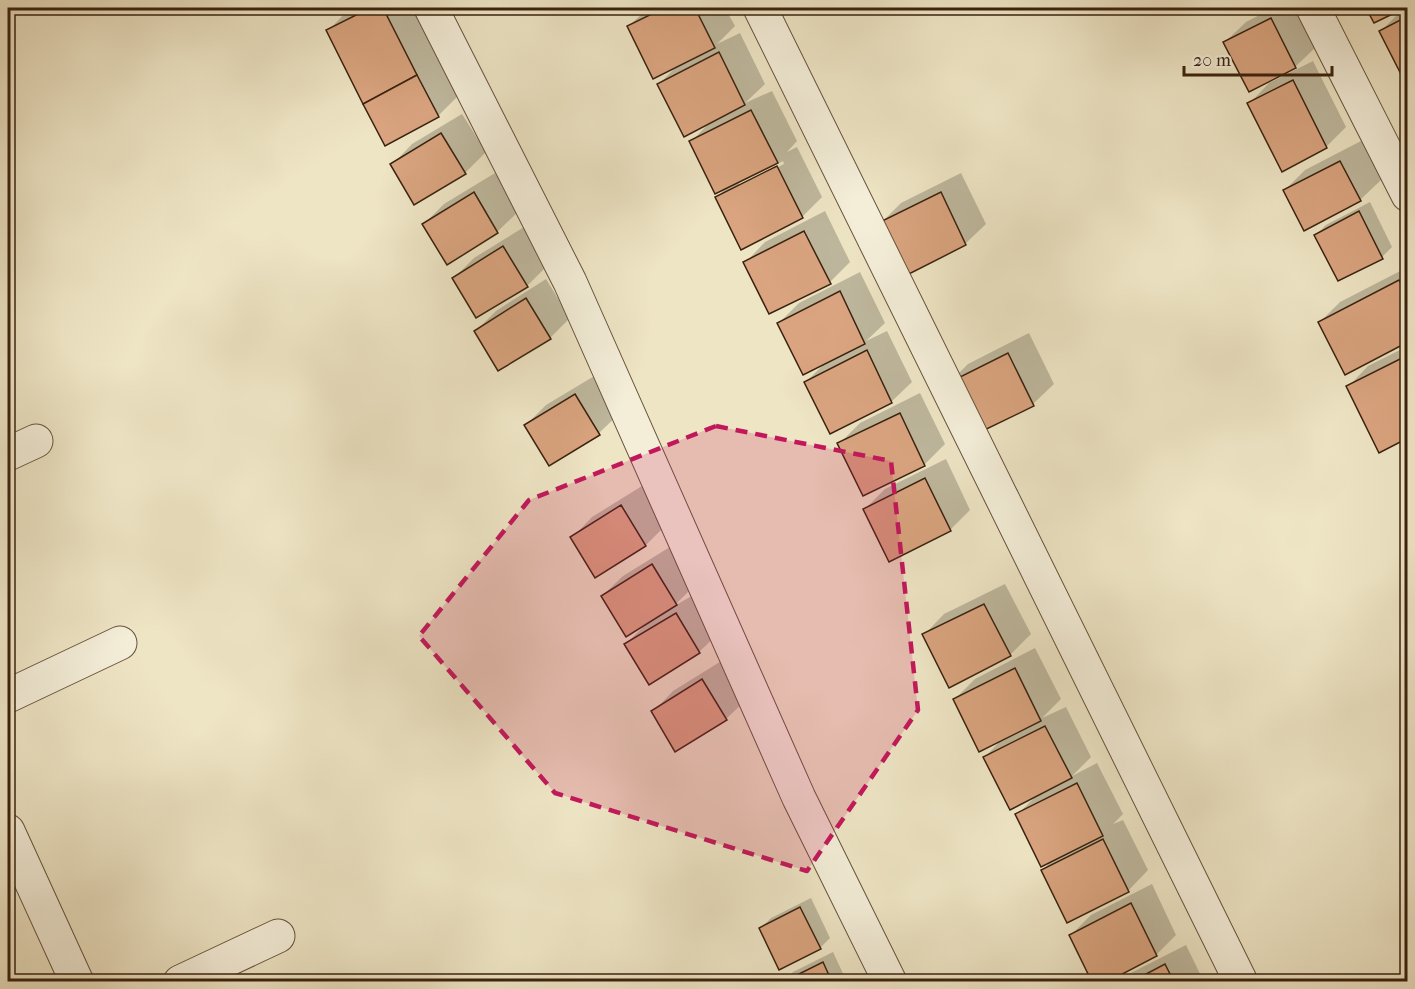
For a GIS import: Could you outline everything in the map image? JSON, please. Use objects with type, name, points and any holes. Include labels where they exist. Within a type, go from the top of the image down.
[{"type":"street","points":[[431,8],[570,282],[799,798],[890,981]]},
{"type":"street","points":[[760,8],[1241,981]]},
{"type":"street","points":[[1313,8],[1407,195]]},
{"type":"street","points":[[8,696],[120,643]]},
{"type":"street","points":[[8,831],[77,981]]},
{"type":"street","points":[[180,981],[278,936]]},
{"type":"highlighted area","points":[[716,426],[891,461],[918,710],[807,871],[555,793],[419,636],[529,500]]},
{"type":"building","points":[[370,8],[383,8],[417,75],[363,104],[326,30]]},
{"type":"building","points":[[664,8],[695,8],[715,48],[653,79],[627,26]]},
{"type":"building","points":[[1366,8],[1405,8],[1374,23]]},
{"type":"building","points":[[1408,16],[1408,88],[1379,31]]},
{"type":"building","points":[[1271,18],[1296,68],[1249,92],[1223,42]]},
{"type":"building","points":[[719,52],[745,105],[684,137],[657,84]]},
{"type":"building","points":[[417,75],[439,117],[385,146],[363,104]]},
{"type":"building","points":[[1293,80],[1327,148],[1282,172],[1247,103]]},
{"type":"building","points":[[751,110],[778,163],[715,194],[689,141]]},
{"type":"building","points":[[441,133],[466,174],[414,205],[390,164]]},
{"type":"building","points":[[1340,161],[1361,201],[1304,231],[1283,190]]},
{"type":"building","points":[[777,166],[803,218],[741,250],[715,197]]},
{"type":"building","points":[[474,192],[498,233],[447,265],[422,224]]},
{"type":"building","points":[[941,192],[966,245],[905,276],[878,223]]},
{"type":"building","points":[[1359,211],[1383,259],[1338,281],[1314,235]]},
{"type":"building","points":[[804,231],[831,284],[769,314],[743,262]]},
{"type":"building","points":[[503,246],[528,287],[476,318],[452,278]]},
{"type":"building","points":[[1399,280],[1408,296],[1408,342],[1345,375],[1318,322]]},
{"type":"building","points":[[840,291],[865,344],[803,375],[777,323]]},
{"type":"building","points":[[526,298],[551,339],[498,371],[474,331]]},
{"type":"building","points":[[867,350],[892,403],[830,434],[804,382]]},
{"type":"building","points":[[1008,353],[1034,406],[972,436],[946,384]]},
{"type":"building","points":[[1408,355],[1408,438],[1379,453],[1346,386]]},
{"type":"building","points":[[575,394],[600,435],[549,466],[524,425]]},
{"type":"building","points":[[900,413],[925,466],[863,496],[837,443]]},
{"type":"building","points":[[925,478],[951,531],[889,562],[863,509]]},
{"type":"building","points":[[621,505],[646,546],[595,578],[570,537]]},
{"type":"building","points":[[652,564],[677,605],[626,637],[601,596]]},
{"type":"building","points":[[984,604],[1011,656],[949,688],[922,634]]},
{"type":"building","points":[[676,613],[700,653],[649,685],[624,644]]},
{"type":"building","points":[[1015,668],[1041,721],[979,752],[953,699]]},
{"type":"building","points":[[702,679],[727,720],[675,752],[651,711]]},
{"type":"building","points":[[1045,726],[1072,778],[1010,810],[983,757]]},
{"type":"building","points":[[1077,783],[1103,836],[1041,867],[1015,814]]},
{"type":"building","points":[[1103,839],[1129,892],[1067,923],[1041,870]]},
{"type":"building","points":[[1131,903],[1157,956],[1107,982],[1092,982],[1069,935]]},
{"type":"building","points":[[800,907],[821,949],[779,970],[759,928]]},
{"type":"building","points":[[823,962],[832,982],[783,982]]},
{"type":"building","points":[[1165,964],[1174,982],[1131,982]]}]
